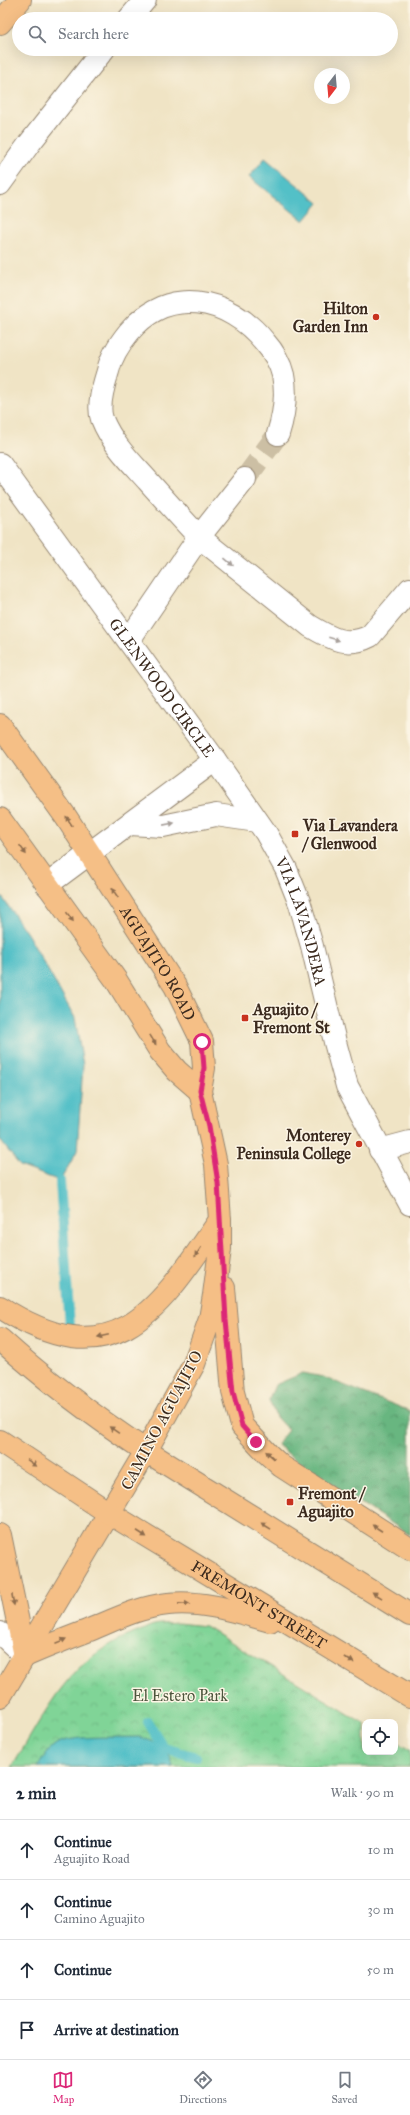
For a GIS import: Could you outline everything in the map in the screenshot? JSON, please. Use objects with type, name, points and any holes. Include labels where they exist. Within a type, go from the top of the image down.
[{"type":"main road","points":[[0,22],[20,0]]},
{"type":"main road","name":"AGUAJITO ROAD","points":[[0,725],[66,817],[175,986],[202,1042],[204,1068],[200,1091]]},
{"type":"main road","points":[[0,819],[116,980],[160,1051],[177,1071],[200,1091]]},
{"type":"main road","name":"CAMINO AGUAJITO","points":[[0,1697],[184,1385],[203,1342],[210,1319],[218,1273],[220,1220],[216,1164],[200,1091]]},
{"type":"main road","points":[[0,1306],[28,1323],[53,1333],[75,1338],[94,1338],[110,1335],[126,1328],[155,1307],[178,1280],[220,1220]]},
{"type":"main road","points":[[220,1220],[230,1367],[233,1392],[242,1426],[281,1466],[410,1550]]},
{"type":"main road","points":[[0,1340],[74,1401],[146,1451],[410,1615]]},
{"type":"main road","name":"FREMONT STREET","points":[[0,1441],[109,1514],[293,1627],[410,1696]]},
{"type":"main road","points":[[0,1535],[25,1656],[118,1617],[148,1608],[169,1604],[193,1604],[224,1608],[293,1627]]},
{"type":"street","points":[[135,12],[145,0]]},
{"type":"street","points":[[0,184],[29,144],[98,56]]},
{"type":"street","points":[[278,434],[283,419],[285,398],[283,374],[273,352],[255,330],[234,314],[206,303],[182,301],[158,308],[138,321],[120,343],[109,365],[102,390],[101,416],[112,440],[199,537],[310,626],[329,638],[345,642],[361,641],[370,636],[410,590]]},
{"type":"street","name":"GLENWOOD CIRCLE","points":[[0,464],[215,760],[47,885]]},
{"type":"street","points":[[129,640],[199,537],[245,479]]},
{"type":"street","name":"VIA LAVANDERA","points":[[215,760],[257,821],[286,869],[300,904],[347,1086],[410,1204]]},
{"type":"street","points":[[130,824],[163,826],[216,815],[257,821]]},
{"type":"street","points":[[380,1150],[410,1142]]},
{"type":"street","points":[[0,1633],[25,1656]]},
{"type":"green space","points":[[303,1373],[323,1377],[410,1411],[410,1535],[299,1463],[277,1444],[288,1430],[276,1417],[269,1400],[275,1385]]},
{"type":"green space","name":"El Estero Park","points":[[178,1623],[205,1626],[362,1722],[362,1755],[398,1755],[398,1743],[410,1750],[410,1767],[12,1767],[50,1704],[78,1669],[96,1654],[116,1641],[152,1625]]},
{"type":"water","points":[[265,158],[319,203],[304,221],[249,177]]},
{"type":"water","points":[[0,894],[28,935],[75,1018],[83,1065],[77,1151],[60,1181],[20,1166],[0,1140]]},
{"type":"water","points":[[140,1737],[162,1746],[169,1754],[173,1767],[38,1767],[50,1749],[60,1742],[77,1738]]},
{"type":"waterway","points":[[60,1181],[70,1327]]},
{"type":"waterway","points":[[148,1722],[164,1748],[196,1757]]},
{"type":"tunnel","points":[[245,479],[278,434]]},
{"type":"place","name":"Hilton Garden Inn","points":[[376,317]]},
{"type":"place","name":"Via Lavandera / Glenwood","points":[[295,834]]},
{"type":"place","name":"Aguajito / Fremont St","points":[[245,1018]]},
{"type":"place","name":"Monterey Peninsula College","points":[[359,1144]]},
{"type":"place","name":"Fremont / Aguajito","points":[[290,1502]]},
{"type":"route","points":[[202,1042],[204,1068],[200,1091],[209,1126],[216,1164],[220,1203],[226,1320],[233,1392],[242,1426],[256,1442]]}]
